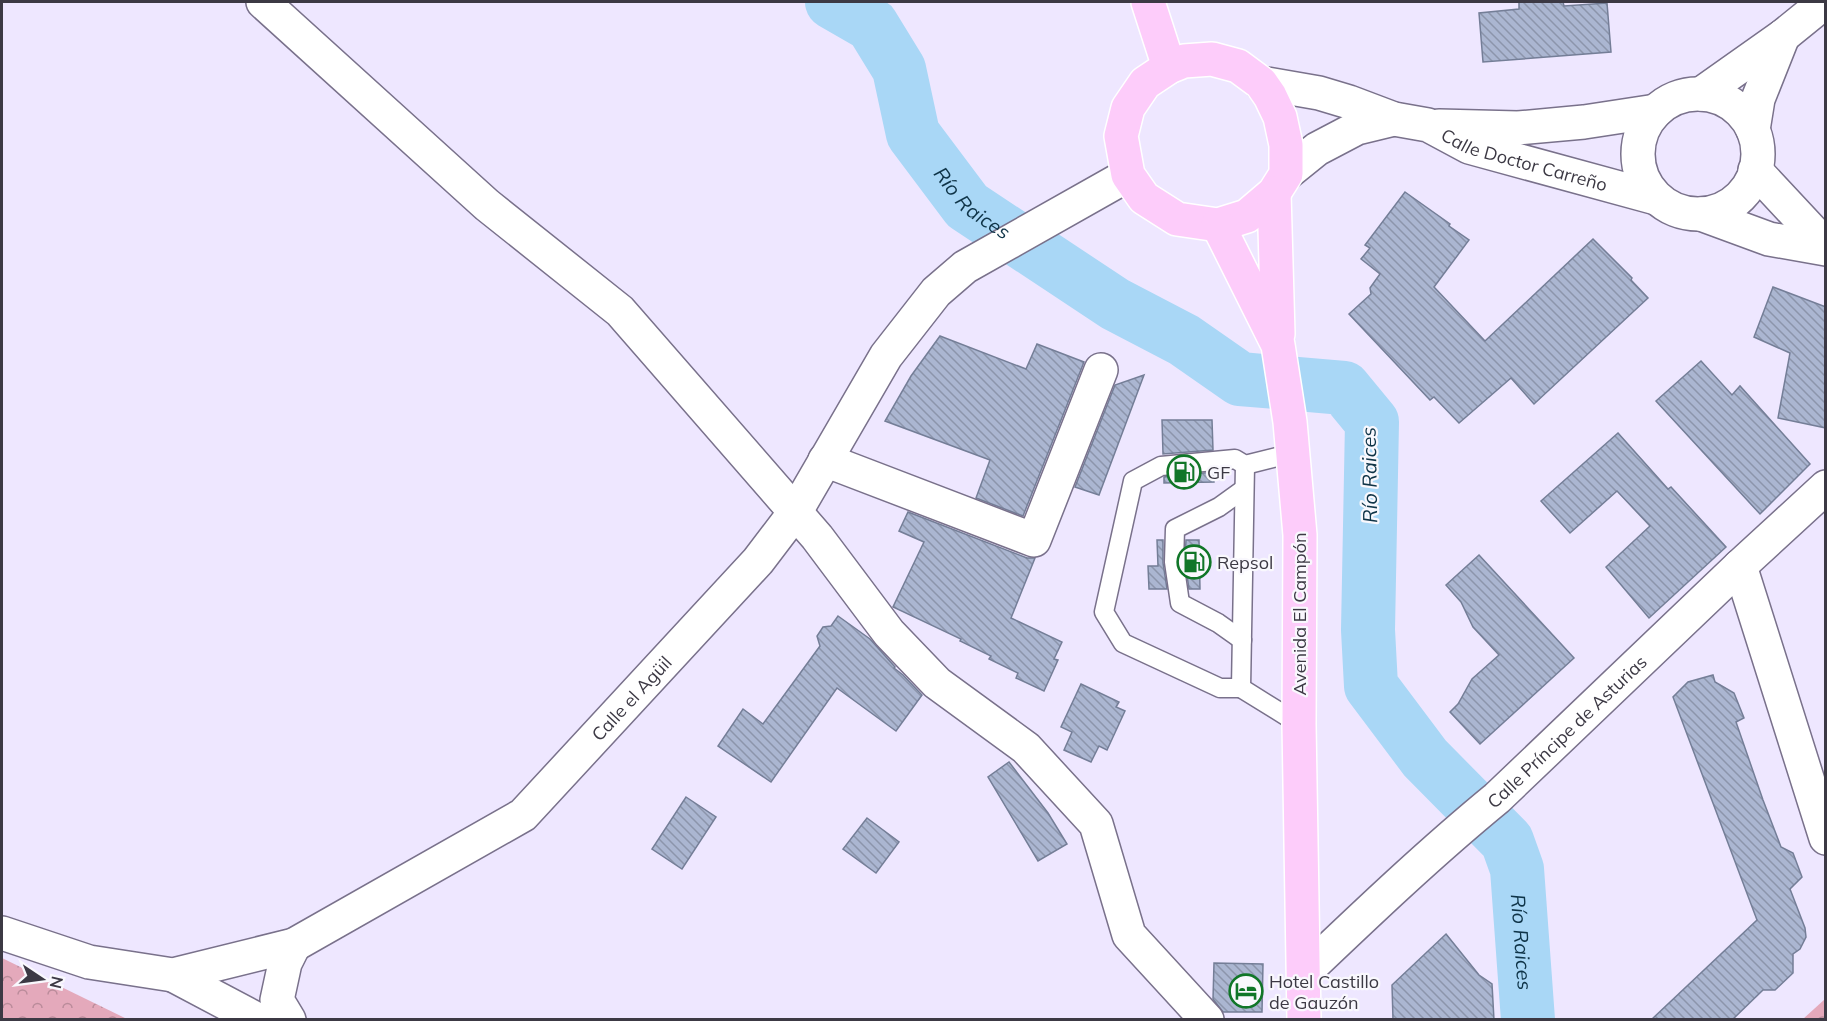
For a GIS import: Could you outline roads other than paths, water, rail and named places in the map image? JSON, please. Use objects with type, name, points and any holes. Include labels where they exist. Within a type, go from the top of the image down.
[{"type":"main road","points":[[1148,2],[1168,67]]},
{"type":"main road","points":[[1278,345],[1280,183],[1286,145],[1280,117],[1270,96],[1261,83],[1238,66],[1212,59],[1184,61],[1168,67],[1145,83],[1128,108],[1121,136],[1128,175],[1144,198],[1177,219],[1218,225],[1247,216],[1280,183]]},
{"type":"main road","name":"Avenida El Campón","points":[[1218,225],[1278,345],[1291,437],[1300,535],[1299,724],[1304,1020]]},
{"type":"street","points":[[263,2],[487,205],[620,311],[796,511],[889,633],[938,683],[1026,748],[1096,824],[1129,935],[1208,1020]]},
{"type":"street","points":[[1701,94],[1783,36],[1825,2]]},
{"type":"street","points":[[1752,130],[1758,99],[1783,36]]},
{"type":"street","points":[[1261,83],[1319,93],[1394,119]]},
{"type":"street","points":[[1701,94],[1717,97],[1732,105],[1744,116],[1757,143],[1758,156],[1750,184],[1730,205],[1716,212],[1684,213],[1656,198],[1644,182],[1638,164],[1638,145],[1645,126],[1656,111],[1669,101],[1685,95],[1701,94]]},
{"type":"street","points":[[1428,125],[1518,128],[1584,122],[1656,111]]},
{"type":"street","points":[[1280,183],[1317,149],[1357,128],[1394,119]]},
{"type":"street","name":"Calle Doctor Carreño","points":[[1394,119],[1428,125],[1469,147],[1656,198]]},
{"type":"street","points":[[1755,170],[1826,248]]},
{"type":"street","name":"Calle el Agüil","points":[[173,975],[294,945],[523,815],[758,561],[796,511],[886,356],[936,292],[965,267],[1128,175]]},
{"type":"street","points":[[1701,214],[1769,239],[1826,248]]},
{"type":"street","points":[[825,460],[1034,540],[1101,370]]},
{"type":"street","name":"Calle Príncipe de Asturias","points":[[1304,973],[1390,891],[1497,798],[1826,487]]},
{"type":"street","points":[[1740,566],[1825,835]]},
{"type":"street","points":[[2,933],[89,962],[173,975],[258,1020]]},
{"type":"street","points":[[289,1020],[277,1000],[285,963],[294,945]]},
{"type":"lane","points":[[1245,465],[1291,437]]},
{"type":"lane","points":[[1245,465],[1235,459],[1161,466],[1133,481],[1104,612],[1123,643],[1220,688],[1241,688],[1299,724]]},
{"type":"lane","points":[[1241,688],[1245,465]]},
{"type":"lane","points":[[1242,640],[1218,623],[1180,603],[1174,562],[1175,529],[1220,507],[1244,489]]},
{"type":"waterway","name":"Río Raices","points":[[832,2],[872,25],[899,69],[913,134],[967,206],[1115,304],[1184,340],[1240,379],[1344,388],[1372,422],[1368,630],[1371,686],[1425,758],[1507,841],[1517,869],[1528,1020]]},
{"type":"place","name":"GF","points":[[1184,472]]},
{"type":"place","name":"Repsol","points":[[1194,562]]},
{"type":"place","name":"Hotel Castillo de Gauzón","points":[[1246,991]]}]
